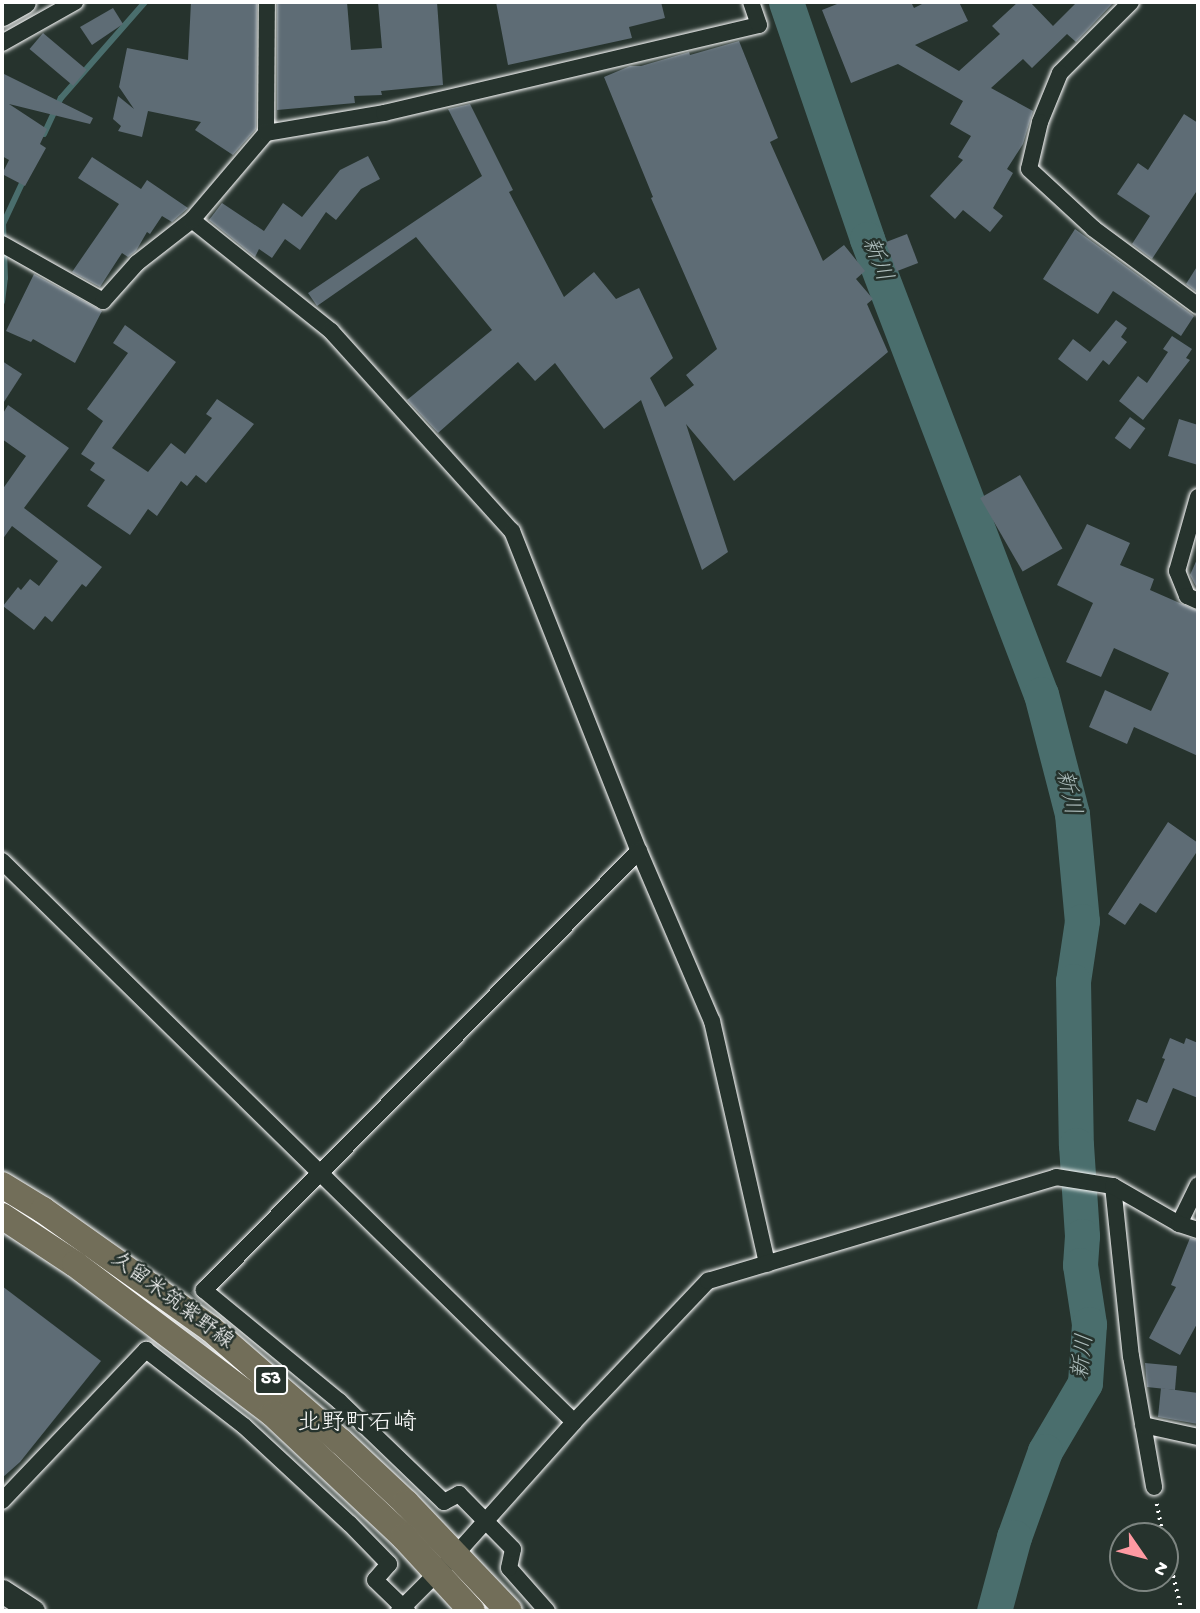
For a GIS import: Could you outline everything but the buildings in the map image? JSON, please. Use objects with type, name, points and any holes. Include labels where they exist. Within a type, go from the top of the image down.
[{"type":"main road","name":"久留米筑紫野線","points":[[2,1185],[43,1210],[211,1329],[341,1442],[457,1553],[509,1611]]},
{"type":"main road","name":"久留米筑紫野線","points":[[2,1216],[75,1264],[273,1414],[404,1537],[472,1611]]},
{"type":"main road","points":[[2,1591],[33,1611]]},
{"type":"street","points":[[2,15],[24,2]]},
{"type":"street","points":[[2,44],[75,2]]},
{"type":"street","points":[[2,244],[103,301],[137,263],[192,220],[266,133],[267,2]]},
{"type":"street","points":[[266,133],[384,113],[759,25],[751,2]]},
{"type":"street","points":[[1131,2],[1060,73],[1040,122],[1029,169],[1094,229],[1198,306]]},
{"type":"street","points":[[192,220],[331,331],[512,531],[639,851],[712,1021],[767,1264]]},
{"type":"street","points":[[1198,497],[1177,571],[1187,596],[1198,601]]},
{"type":"street","points":[[547,1611],[509,1568],[513,1549],[459,1494],[444,1502],[339,1401],[204,1290],[639,851]]},
{"type":"street","points":[[2,861],[574,1422]]},
{"type":"street","points":[[2,1501],[146,1350],[244,1426],[350,1524],[389,1564],[375,1580],[403,1610],[574,1422],[708,1282],[1056,1177],[1113,1186],[1179,1224],[1198,1230]]},
{"type":"street","points":[[1179,1224],[1198,1185]]},
{"type":"street","points":[[1113,1186],[1131,1356],[1154,1487]]},
{"type":"street","points":[[1143,1425],[1198,1437]]},
{"type":"path","points":[[1154,1487],[1160,1522]]},
{"type":"path","points":[[1177,1592],[1182,1611]]},
{"type":"waterway","points":[[44,134],[61,98],[145,2]]},
{"type":"waterway","name":"新川","points":[[786,2],[867,239],[1041,694],[1072,814],[1082,921],[1073,981],[1076,1145],[1082,1236],[1080,1265],[1089,1324],[1085,1383],[1045,1451],[1014,1537],[994,1611]]},
{"type":"waterway","points":[[2,302],[5,278],[3,224],[24,179]]},
{"type":"tunnel","points":[[146,1350],[204,1290]]},
{"type":"district","name":"北野町石崎","points":[[357,1425]]}]
